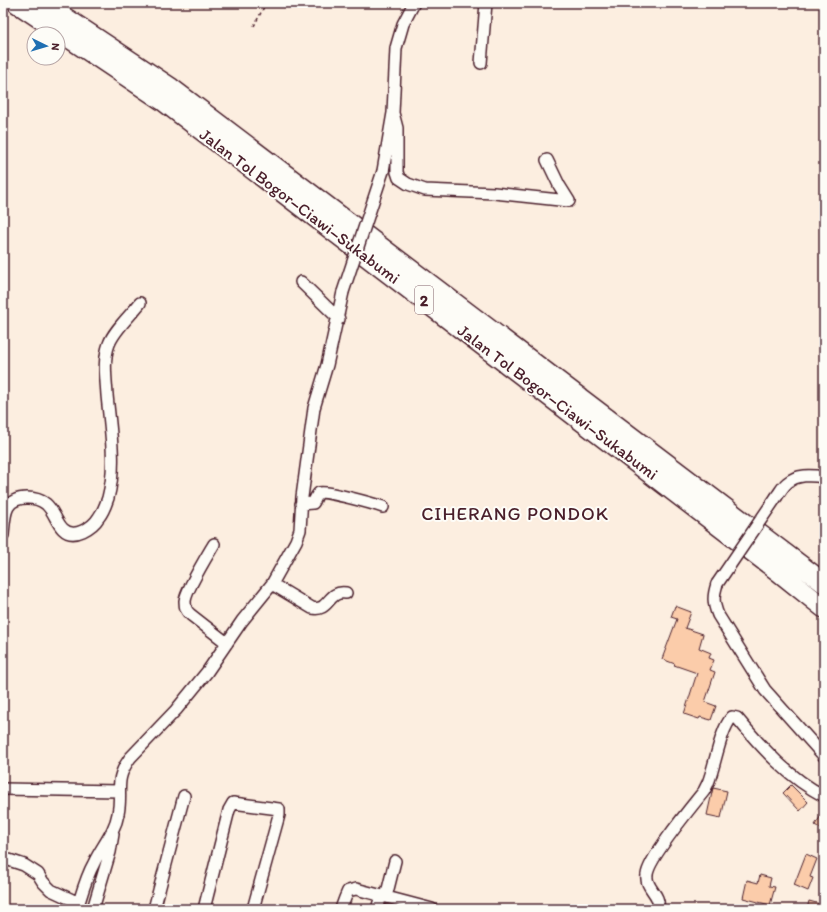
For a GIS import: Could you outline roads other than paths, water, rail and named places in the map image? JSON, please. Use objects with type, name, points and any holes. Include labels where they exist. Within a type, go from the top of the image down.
[{"type":"highway","name":"Jalan Tol Bogor–Ciawi–Sukabumi","points":[[17,3],[162,100],[824,608]]},
{"type":"highway","name":"Jalan Tol Bogor–Ciawi–Sukabumi","points":[[43,3],[171,88],[824,583]]},
{"type":"street","points":[[93,909],[110,852],[119,808],[119,778],[121,771],[130,758],[188,697],[208,672],[242,621],[272,584],[298,536],[300,530],[301,504],[314,408],[327,365],[343,292],[383,171],[393,113],[396,48],[406,18],[414,3]]},
{"type":"street","points":[[482,63],[486,3]]},
{"type":"street","points":[[393,113],[397,128],[397,172],[399,178],[417,188],[425,190],[494,193],[569,201],[547,160]]},
{"type":"street","points":[[301,282],[338,319]]},
{"type":"street","points":[[3,535],[7,506],[16,499],[31,498],[40,500],[46,504],[62,528],[72,533],[84,530],[96,522],[101,515],[108,499],[111,474],[105,377],[109,344],[115,333],[140,303]]},
{"type":"street","points":[[824,477],[805,475],[794,478],[786,483],[717,584],[713,596],[714,605],[718,615],[764,690],[824,756]]},
{"type":"street","points":[[301,504],[313,503],[318,494],[323,492],[383,507]]},
{"type":"street","points":[[214,544],[189,590],[185,599],[185,606],[191,616],[227,643]]},
{"type":"street","points":[[272,584],[312,608],[318,609],[324,607],[334,595],[341,593],[346,594]]},
{"type":"street","points":[[658,909],[659,904],[657,896],[648,882],[648,871],[671,834],[706,787],[711,777],[715,760],[730,718],[734,716],[737,718],[750,735],[791,776],[824,796]]},
{"type":"street","points":[[3,788],[119,791]]},
{"type":"street","points":[[154,909],[184,796]]},
{"type":"street","points":[[204,909],[229,810],[233,803],[279,809],[279,815],[253,909]]},
{"type":"street","points":[[9,860],[24,865],[38,874],[51,890],[78,906],[90,870],[115,825]]},
{"type":"street","points":[[377,909],[395,861]]},
{"type":"street","points":[[341,909],[346,894],[352,889],[424,908]]},
{"type":"district","name":"CIHERANG PONDOK","points":[[515,513]]}]
